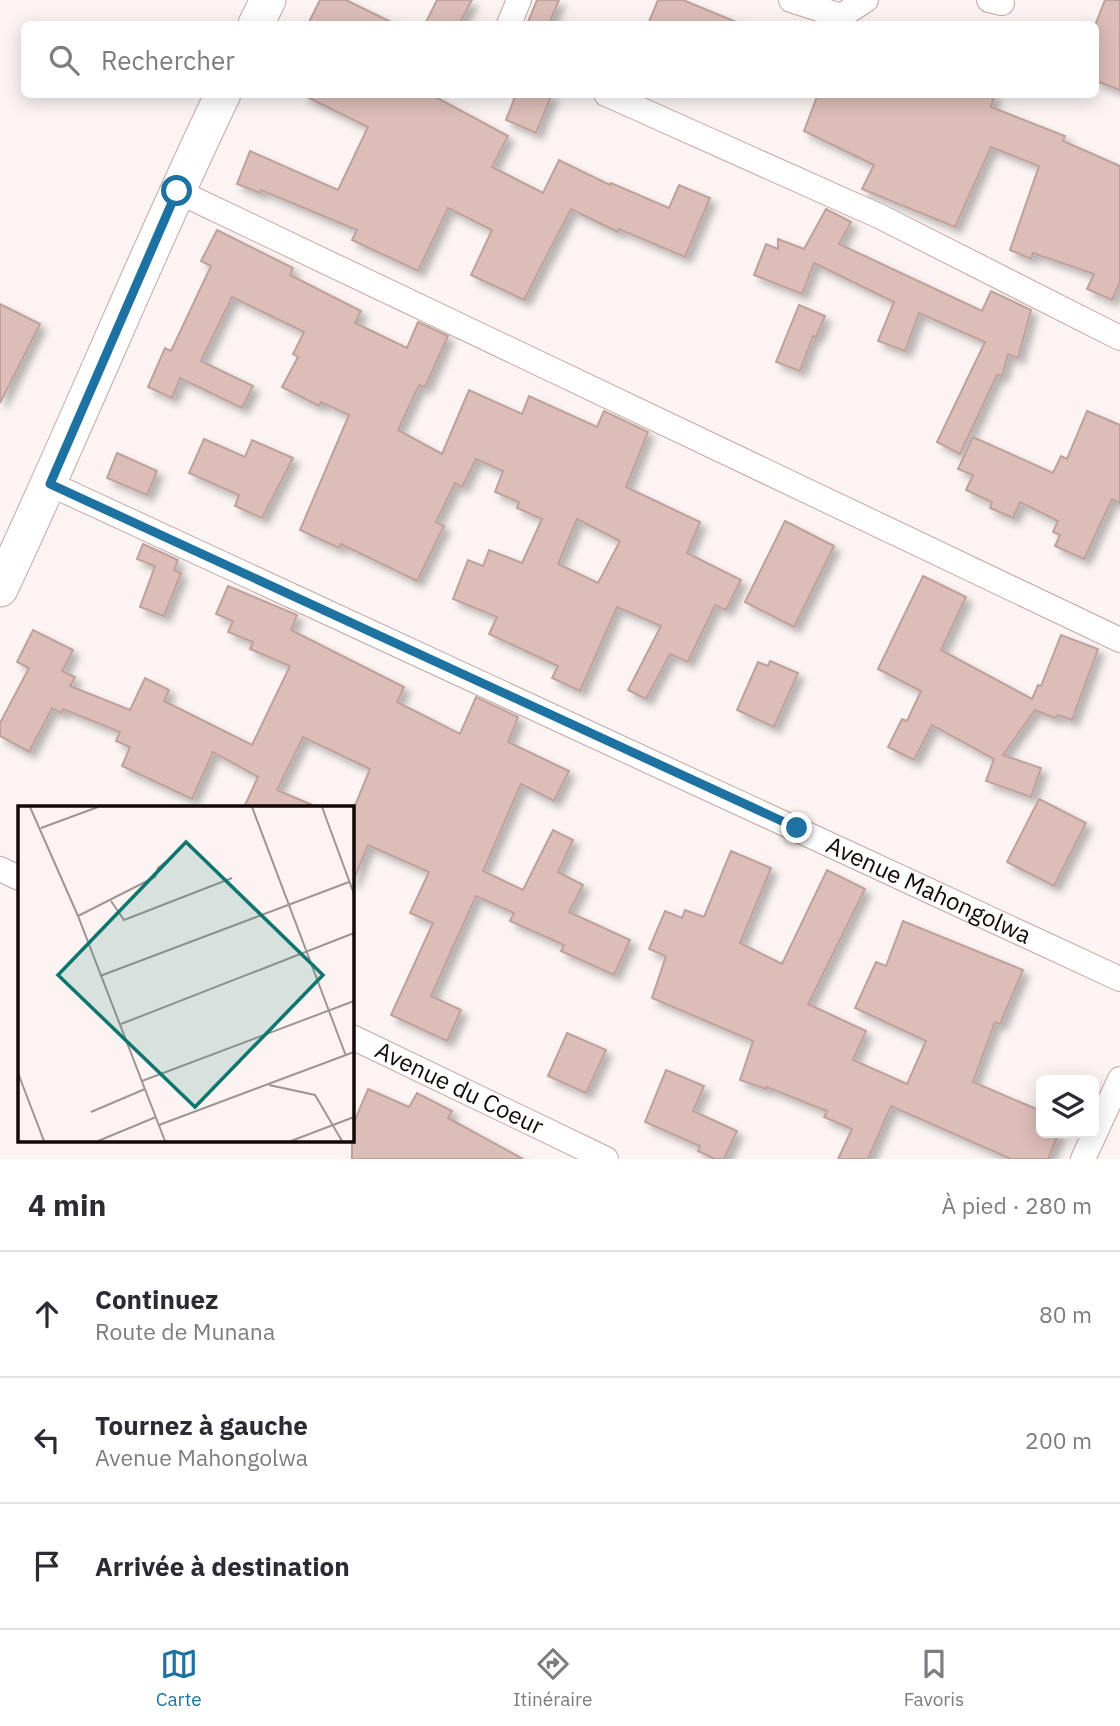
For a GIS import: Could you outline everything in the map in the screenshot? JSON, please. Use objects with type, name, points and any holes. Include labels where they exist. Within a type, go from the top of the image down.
[{"type":"main road","points":[[258,21],[268,0]]},
{"type":"main road","points":[[0,589],[50,484],[177,191],[221,98]]},
{"type":"street","points":[[510,21],[519,0]]},
{"type":"street","points":[[791,0],[841,16],[866,0]]},
{"type":"street","points":[[615,98],[881,217],[1120,338]]},
{"type":"street","points":[[177,191],[1120,640]]},
{"type":"street","name":"Avenue Mahongolwa","points":[[50,484],[1120,979]]},
{"type":"street","points":[[0,869],[18,878]]},
{"type":"street","name":"Avenue du Coeur","points":[[354,1038],[606,1159]]},
{"type":"street","points":[[1083,1159],[1120,1080]]},
{"type":"building","points":[[320,0],[346,0],[389,21],[310,21]]},
{"type":"building","points":[[437,0],[472,0],[461,21],[426,21]]},
{"type":"building","points":[[537,0],[559,0],[550,21],[528,21]]},
{"type":"building","points":[[658,0],[683,0],[734,21],[649,21]]},
{"type":"building","points":[[1105,0],[1120,0],[1120,90],[1099,82],[1099,21],[1097,21]]},
{"type":"building","points":[[309,98],[437,98],[508,136],[492,167],[543,193],[559,160],[610,185],[611,183],[669,208],[679,185],[710,198],[685,257],[619,229],[618,232],[571,209],[524,300],[471,275],[492,230],[448,208],[418,271],[352,240],[357,230],[261,190],[260,193],[237,184],[250,151],[338,190],[368,127]]},
{"type":"building","points":[[514,98],[550,98],[536,133],[506,120]]},
{"type":"building","points":[[816,98],[994,98],[991,107],[1065,136],[1063,141],[1120,166],[1120,282],[1112,300],[1087,289],[1094,274],[1033,253],[1031,259],[1010,250],[1039,166],[991,147],[955,227],[862,189],[874,165],[804,131]]},
{"type":"building","points":[[826,209],[851,222],[839,244],[982,311],[991,291],[1031,310],[1018,358],[1008,354],[1002,376],[997,375],[960,454],[937,442],[985,342],[919,313],[905,351],[878,341],[894,302],[814,263],[802,294],[754,275],[766,244],[778,249],[778,239],[804,249]]},
{"type":"building","points":[[217,230],[293,268],[290,275],[361,311],[355,323],[407,348],[418,322],[448,336],[425,387],[419,385],[398,430],[442,454],[469,390],[522,414],[529,396],[597,427],[604,411],[648,432],[626,487],[700,522],[687,553],[741,580],[726,610],[715,605],[688,662],[670,654],[646,699],[628,690],[661,626],[617,607],[580,691],[552,678],[558,666],[489,634],[497,617],[453,599],[468,560],[483,566],[489,550],[522,563],[542,519],[517,508],[519,502],[495,492],[503,471],[476,459],[462,487],[455,483],[436,522],[444,526],[417,581],[341,544],[339,548],[300,530],[349,415],[321,402],[319,406],[282,387],[298,357],[293,354],[304,332],[232,297],[201,361],[253,386],[242,408],[180,378],[172,398],[148,387],[165,348],[171,351],[211,266],[201,261]],"holes":[[[577,519],[620,541],[598,583],[558,564]]]},
{"type":"building","points":[[0,304],[40,324],[0,403]]},
{"type":"building","points":[[799,305],[825,316],[816,337],[813,336],[800,371],[776,362]]},
{"type":"building","points":[[1087,411],[1120,425],[1120,503],[1112,499],[1084,559],[1055,546],[1060,535],[1053,532],[1058,521],[1020,502],[1013,518],[990,508],[992,502],[966,490],[973,475],[958,469],[973,437],[1053,473],[1061,456],[1067,459]]},
{"type":"building","points":[[204,439],[245,457],[252,440],[293,458],[262,518],[235,506],[239,495],[189,473]]},
{"type":"building","points":[[117,453],[157,471],[147,495],[107,478]]},
{"type":"building","points":[[785,521],[834,546],[794,627],[745,602]]},
{"type":"building","points":[[143,544],[178,560],[174,570],[181,573],[164,616],[140,607],[155,566],[137,559]]},
{"type":"building","points":[[923,576],[966,597],[941,650],[1032,699],[1038,685],[1041,686],[1061,635],[1098,649],[1072,720],[1058,715],[1055,718],[1035,710],[1003,755],[1041,768],[1031,797],[986,781],[994,759],[932,725],[914,760],[888,747],[902,719],[907,721],[921,691],[878,669]]},
{"type":"building","points":[[228,586],[297,615],[291,630],[404,687],[397,702],[460,734],[476,697],[518,717],[508,742],[569,771],[554,801],[521,784],[483,871],[523,890],[553,830],[573,840],[558,872],[583,885],[569,912],[630,940],[614,975],[561,951],[564,945],[510,921],[514,913],[476,896],[431,996],[461,1010],[447,1041],[391,1015],[433,923],[410,913],[429,872],[368,845],[354,879],[354,808],[370,769],[303,737],[277,790],[315,806],[244,806],[258,777],[213,752],[192,799],[122,766],[130,747],[116,741],[120,732],[63,709],[61,713],[52,708],[29,752],[0,736],[0,723],[29,668],[17,662],[33,630],[73,650],[62,671],[75,677],[70,686],[130,710],[145,678],[169,690],[164,701],[252,745],[290,666],[250,649],[253,642],[228,632],[233,621],[216,614]]},
{"type":"building","points":[[770,661],[798,673],[774,727],[737,710],[758,662],[768,666]]},
{"type":"building","points":[[1039,799],[1086,823],[1054,886],[1007,862]]},
{"type":"building","points":[[731,851],[771,868],[740,943],[782,964],[827,870],[865,889],[808,1004],[866,1031],[853,1060],[907,1084],[926,1041],[855,1008],[876,962],[886,966],[903,921],[1023,970],[1000,1024],[995,1022],[973,1082],[1036,1109],[1036,1138],[1057,1138],[1048,1159],[1011,1159],[891,1106],[868,1159],[838,1159],[852,1129],[824,1117],[827,1111],[767,1087],[766,1089],[740,1080],[753,1041],[652,998],[666,956],[649,949],[665,911],[682,918],[685,910],[704,917]]},
{"type":"building","points":[[567,1033],[606,1050],[586,1093],[548,1076]]},
{"type":"building","points":[[666,1070],[704,1086],[693,1111],[737,1131],[724,1159],[715,1159],[698,1151],[700,1146],[645,1122]]},
{"type":"building","points":[[368,1089],[409,1107],[417,1093],[452,1111],[448,1118],[523,1159],[352,1159],[354,1122]]},
{"type":"route","points":[[177,191],[50,484],[797,828]]}]
